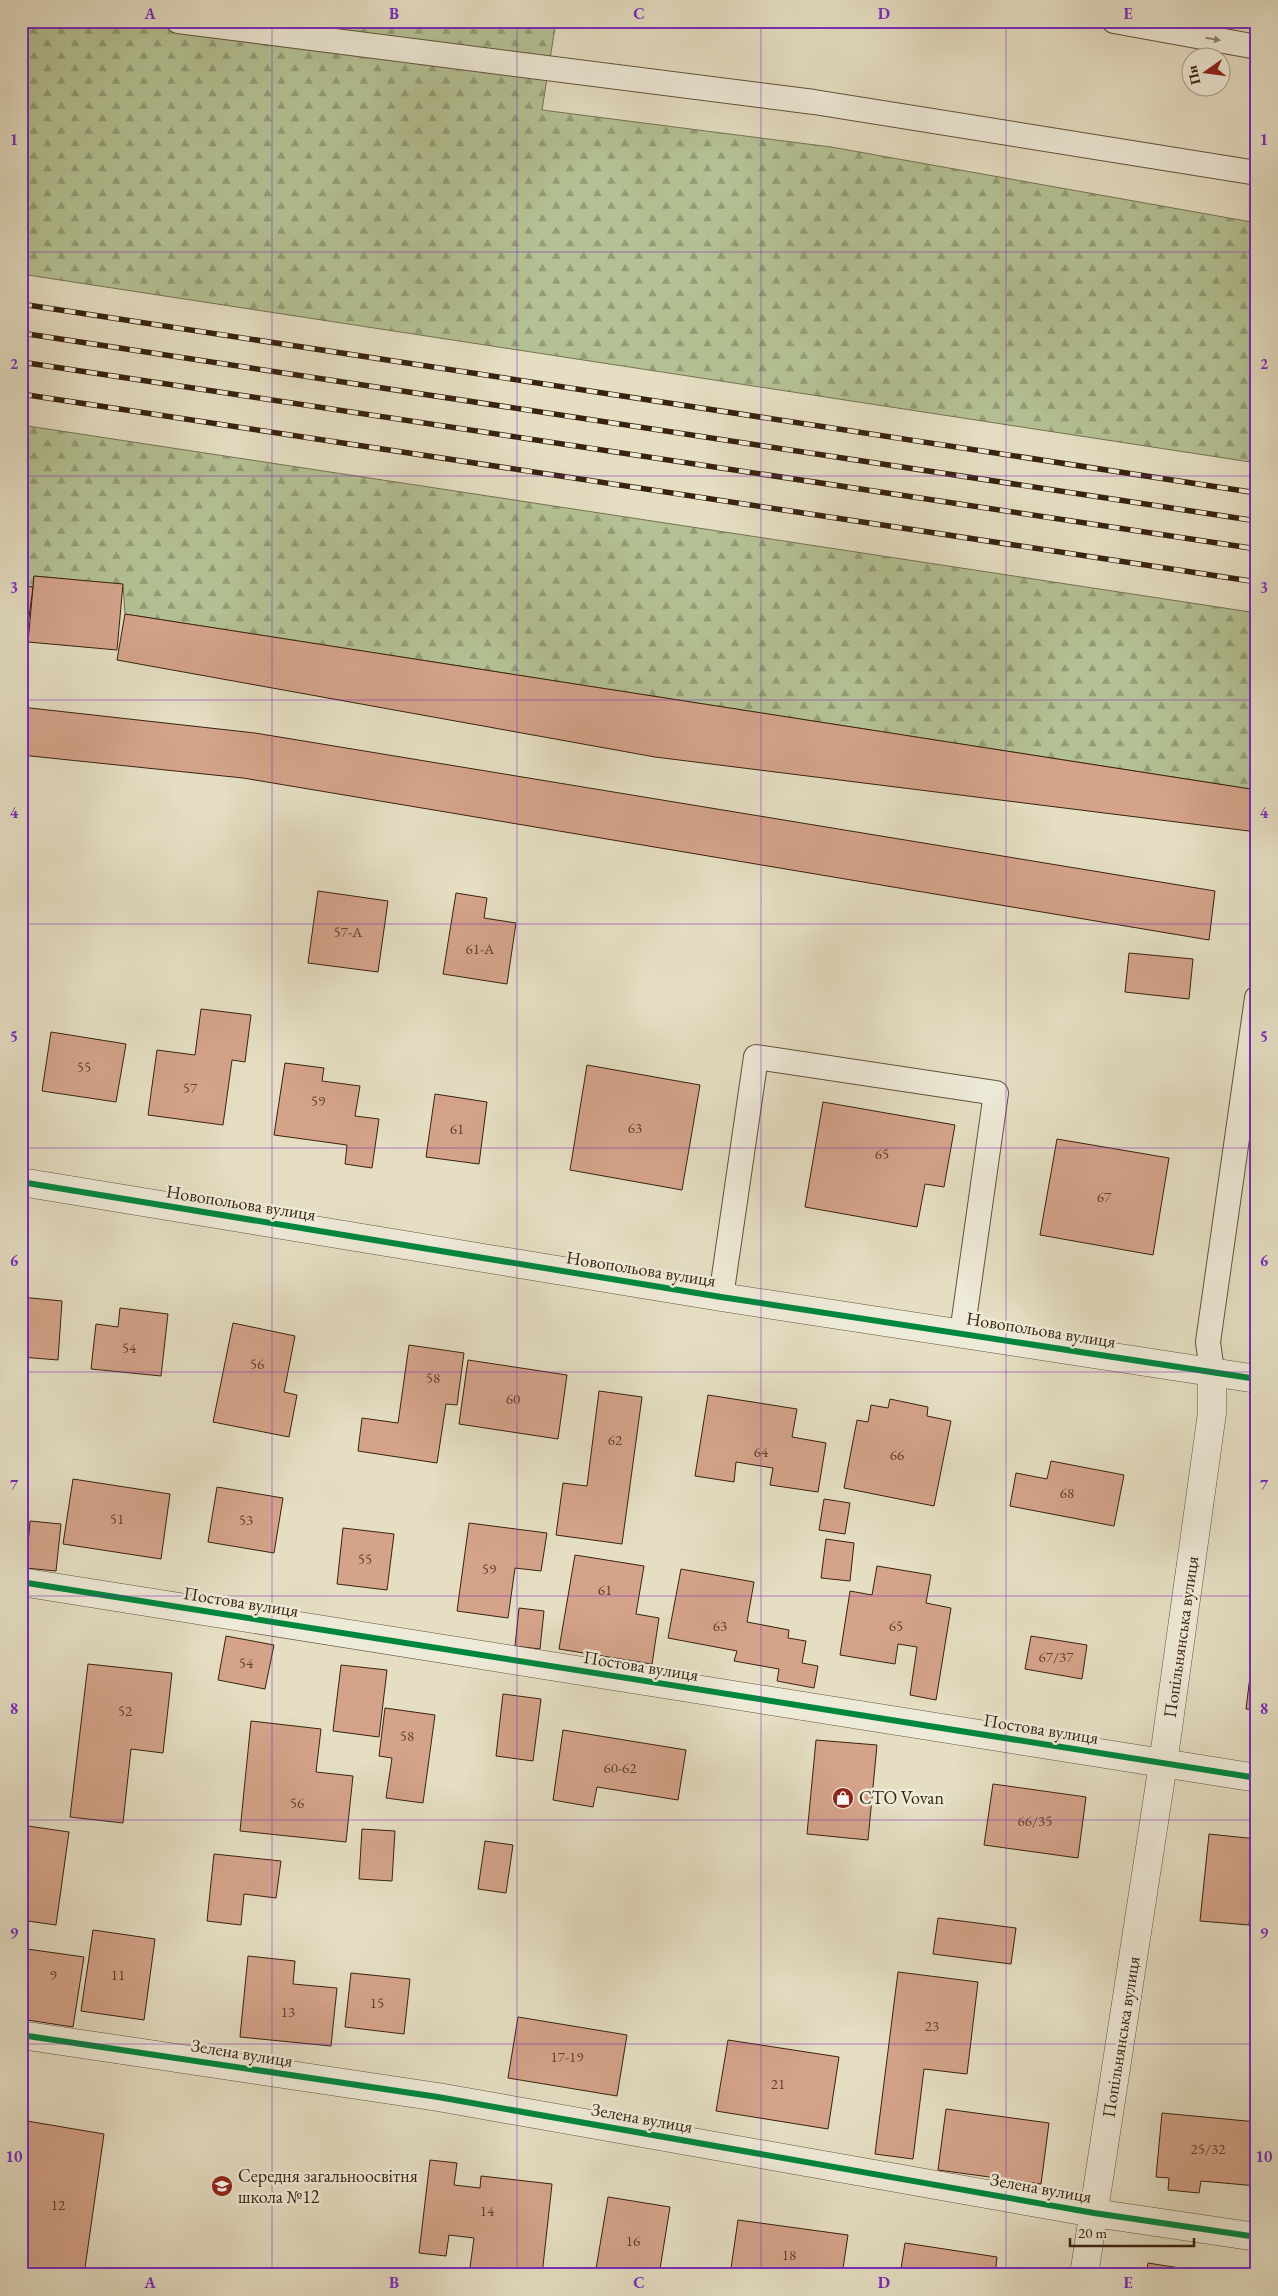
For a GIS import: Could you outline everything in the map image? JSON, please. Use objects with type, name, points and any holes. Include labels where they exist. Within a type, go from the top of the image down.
[{"type":"street","name":"Новопольова вулиця","points":[[21,1182],[721,1297],[1257,1379]]},
{"type":"street","name":"Попільнянська вулиця","points":[[1084,2275],[1163,1764],[1212,1413],[1212,1372]]},
{"type":"street","name":"Постова вулиця","points":[[21,1582],[1257,1778]]},
{"type":"street","name":"Зелена вулиця","points":[[21,2035],[438,2097],[1094,2212],[1257,2237]]},
{"type":"lane","points":[[178,21],[814,102],[1257,173]]},
{"type":"lane","points":[[1114,21],[1257,47]]},
{"type":"lane","name":"Попільнянська вулиця","points":[[1212,1372],[1208,1342],[1247,1140],[1257,998]]},
{"type":"lane","points":[[721,1297],[756,1057],[996,1093],[962,1333]]},
{"type":"green space","points":[[21,21],[556,21],[542,110],[831,147],[1257,223],[1257,463],[21,274]]},
{"type":"green space","points":[[21,425],[1257,613],[1257,790],[125,614],[123,585],[34,576],[33,587],[21,586]]},
{"type":"building","points":[[34,576],[123,584],[117,650],[28,642]]},
{"type":"building","points":[[21,586],[33,587],[26,640],[21,640]]},
{"type":"building","points":[[125,614],[1257,790],[1257,832],[655,757],[117,660]]},
{"type":"building","points":[[21,707],[255,733],[1215,891],[1209,940],[243,778],[21,755]]},
{"type":"building","points":[[318,891],[388,901],[378,972],[308,963]]},
{"type":"building","points":[[456,893],[487,898],[484,918],[516,923],[507,984],[443,974]]},
{"type":"building","points":[[1129,953],[1193,959],[1189,999],[1125,992]]},
{"type":"building","points":[[201,1009],[251,1015],[245,1062],[232,1060],[223,1125],[148,1115],[157,1050],[195,1055]]},
{"type":"building","points":[[51,1032],[126,1044],[116,1102],[42,1091]]},
{"type":"building","points":[[285,1063],[324,1068],[322,1081],[360,1086],[355,1116],[379,1119],[372,1168],[345,1164],[347,1145],[274,1135]]},
{"type":"building","points":[[587,1065],[700,1085],[682,1190],[570,1170]]},
{"type":"building","points":[[435,1094],[487,1102],[479,1164],[426,1157]]},
{"type":"building","points":[[823,1102],[955,1125],[944,1187],[925,1184],[917,1227],[805,1207]]},
{"type":"building","points":[[1057,1139],[1169,1158],[1153,1255],[1040,1235]]},
{"type":"building","points":[[21,1297],[62,1301],[58,1360],[21,1357]]},
{"type":"building","points":[[120,1308],[168,1314],[161,1376],[91,1369],[96,1324],[118,1327]]},
{"type":"building","points":[[233,1323],[295,1336],[284,1392],[297,1395],[289,1437],[213,1422]]},
{"type":"building","points":[[409,1345],[464,1353],[457,1405],[446,1404],[437,1463],[358,1451],[362,1418],[398,1423]]},
{"type":"building","points":[[468,1360],[567,1375],[558,1439],[459,1424]]},
{"type":"building","points":[[599,1391],[642,1397],[622,1544],[556,1535],[563,1483],[587,1486]]},
{"type":"building","points":[[708,1395],[797,1409],[792,1437],[826,1443],[818,1492],[770,1485],[773,1468],[736,1462],[734,1482],[695,1476]]},
{"type":"building","points":[[890,1399],[928,1407],[927,1416],[951,1421],[934,1506],[844,1488],[857,1420],[868,1422],[871,1405],[888,1408]]},
{"type":"building","points":[[1051,1461],[1124,1475],[1114,1526],[1010,1506],[1016,1473],[1047,1479]]},
{"type":"building","points":[[73,1479],[170,1494],[161,1559],[63,1544]]},
{"type":"building","points":[[217,1487],[283,1498],[274,1553],[208,1542]]},
{"type":"building","points":[[824,1499],[850,1503],[845,1534],[819,1530]]},
{"type":"building","points":[[30,1521],[61,1524],[56,1571],[26,1568]]},
{"type":"building","points":[[469,1523],[547,1533],[541,1571],[515,1568],[508,1618],[457,1611]]},
{"type":"building","points":[[343,1528],[394,1534],[387,1590],[337,1584]]},
{"type":"building","points":[[826,1539],[854,1543],[850,1581],[821,1578]]},
{"type":"building","points":[[575,1555],[644,1566],[636,1614],[659,1618],[652,1664],[559,1649]]},
{"type":"building","points":[[877,1566],[931,1575],[926,1603],[951,1608],[936,1700],[910,1695],[917,1647],[898,1644],[895,1664],[840,1655],[850,1591],[872,1595]]},
{"type":"building","points":[[681,1569],[754,1582],[747,1622],[789,1630],[788,1638],[806,1641],[802,1663],[818,1666],[814,1688],[777,1681],[779,1669],[734,1661],[737,1651],[668,1638]]},
{"type":"building","points":[[519,1608],[544,1611],[540,1649],[515,1646]]},
{"type":"building","points":[[226,1636],[274,1645],[265,1689],[218,1680]]},
{"type":"building","points":[[1031,1636],[1087,1645],[1082,1679],[1025,1669]]},
{"type":"building","points":[[1253,1652],[1257,1652],[1257,1710],[1246,1709]]},
{"type":"building","points":[[88,1664],[172,1673],[163,1753],[131,1749],[123,1823],[70,1817]]},
{"type":"building","points":[[341,1665],[387,1670],[379,1737],[333,1731]]},
{"type":"building","points":[[503,1694],[541,1699],[533,1761],[496,1756]]},
{"type":"building","points":[[385,1708],[435,1715],[423,1803],[386,1798],[392,1758],[379,1756]]},
{"type":"building","points":[[251,1721],[321,1729],[316,1772],[353,1776],[346,1842],[240,1831]]},
{"type":"building","points":[[563,1730],[686,1750],[678,1800],[597,1787],[593,1807],[553,1800]]},
{"type":"building","points":[[816,1740],[877,1745],[868,1840],[807,1834]]},
{"type":"building","points":[[993,1784],[1086,1797],[1078,1858],[984,1845]]},
{"type":"building","points":[[21,1825],[69,1832],[56,1925],[21,1920]]},
{"type":"building","points":[[362,1829],[395,1831],[392,1881],[359,1879]]},
{"type":"building","points":[[1209,1834],[1257,1839],[1257,1890],[1252,1889],[1249,1925],[1200,1921]]},
{"type":"building","points":[[485,1841],[513,1845],[506,1893],[478,1889]]},
{"type":"building","points":[[214,1854],[281,1861],[276,1898],[244,1894],[241,1925],[207,1921]]},
{"type":"building","points":[[938,1918],[1016,1928],[1011,1964],[933,1954]]},
{"type":"building","points":[[93,1930],[155,1939],[144,2020],[81,2011]]},
{"type":"building","points":[[27,1949],[84,1957],[73,2027],[21,2019],[21,1992]]},
{"type":"building","points":[[248,1956],[295,1961],[293,1984],[337,1988],[331,2046],[240,2037]]},
{"type":"building","points":[[898,1972],[978,1982],[967,2074],[924,2069],[913,2159],[875,2154]]},
{"type":"building","points":[[351,1973],[410,1979],[404,2034],[345,2027]]},
{"type":"building","points":[[518,2017],[627,2035],[617,2096],[508,2078]]},
{"type":"building","points":[[728,2040],[839,2057],[828,2129],[716,2111]]},
{"type":"building","points":[[946,2109],[1049,2123],[1041,2184],[938,2170]]},
{"type":"building","points":[[1162,2113],[1257,2122],[1257,2186],[1201,2181],[1199,2193],[1168,2190],[1169,2178],[1156,2177]]},
{"type":"building","points":[[21,2120],[104,2134],[84,2275],[21,2275]]},
{"type":"building","points":[[430,2160],[457,2163],[454,2185],[480,2188],[481,2176],[552,2184],[542,2275],[469,2275],[474,2238],[449,2235],[446,2256],[419,2253]]},
{"type":"building","points":[[608,2197],[670,2207],[659,2275],[595,2275]]},
{"type":"building","points":[[738,2220],[848,2235],[842,2275],[730,2275]]},
{"type":"building","points":[[905,2243],[997,2257],[995,2275],[900,2275]]},
{"type":"building","points":[[1148,2263],[1199,2271],[1198,2275],[1146,2275]]},
{"type":"building","points":[[248,2268],[294,2275],[247,2275]]},
{"type":"railway","points":[[21,304],[1257,493]]},
{"type":"railway","points":[[21,333],[1257,521]]},
{"type":"railway","points":[[21,362],[1257,549]]},
{"type":"railway","points":[[21,394],[1257,582]]},
{"type":"cycle path","points":[[21,1182],[721,1297],[1257,1379]]},
{"type":"cycle path","points":[[21,1582],[1257,1778]]},
{"type":"cycle path","points":[[21,2035],[438,2097],[1094,2213],[1257,2237]]},
{"type":"place","name":"СТО Vovan","points":[[843,1798]]},
{"type":"place","name":"Середня загальноосвітня школа №12","points":[[222,2186]]}]
